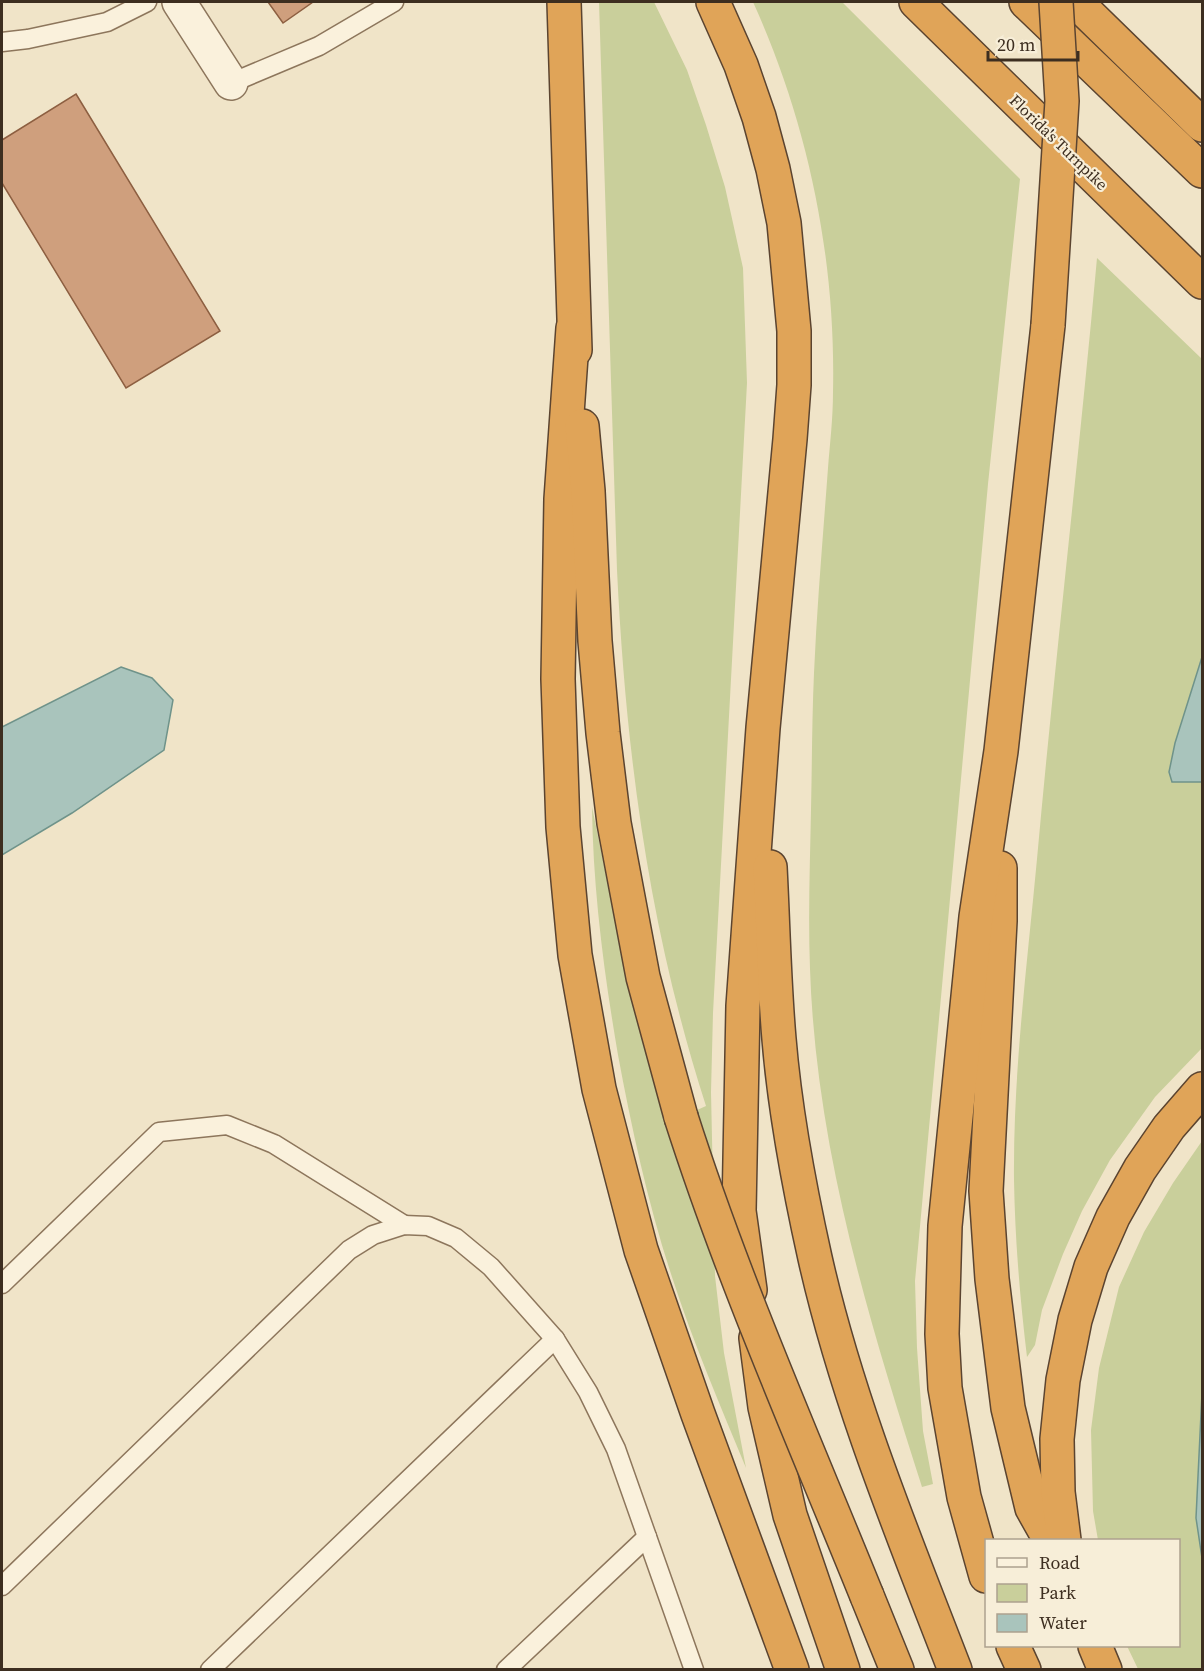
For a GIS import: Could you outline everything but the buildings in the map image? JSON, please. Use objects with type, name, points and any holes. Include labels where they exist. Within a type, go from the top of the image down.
[{"type":"highway","points":[[564,2],[573,328],[588,491],[596,653],[614,824],[643,977],[701,1181],[897,1670]]},
{"type":"highway","points":[[712,2],[741,65],[759,117],[784,222],[794,331],[794,385],[763,728],[743,1006],[739,1211],[765,1407],[790,1515],[843,1670]]},
{"type":"highway","name":"Florida's Turnpike","points":[[916,2],[1203,282]]},
{"type":"highway","points":[[1026,2],[1203,171]]},
{"type":"highway","points":[[985,1571],[977,1550],[964,1497],[945,1388],[942,1280],[950,1169],[976,917],[1001,751],[1048,325],[1062,101],[1056,2]]},
{"type":"highway","points":[[1076,2],[1203,125]]},
{"type":"highway","points":[[573,328],[561,499],[558,679],[563,827],[575,955],[599,1089],[641,1250],[702,1425],[792,1670]]},
{"type":"highway","points":[[763,728],[779,1040],[793,1148],[815,1259],[844,1363],[877,1465],[955,1670]]},
{"type":"highway","points":[[1001,751],[1000,921],[986,1191],[992,1280],[1008,1408],[1032,1509],[1049,1539]]},
{"type":"highway","points":[[1064,1539],[1058,1492],[1057,1439],[1065,1370],[1075,1320],[1088,1277],[1113,1218],[1140,1169],[1169,1127],[1203,1089]]},
{"type":"highway","points":[[1013,1647],[1024,1670]]},
{"type":"highway","points":[[1095,1647],[1105,1670]]},
{"type":"street","points":[[180,2],[231,83]]},
{"type":"lane","points":[[2,42],[28,39],[107,22],[147,2]]},
{"type":"lane","points":[[231,83],[319,46],[394,2]]},
{"type":"lane","points":[[2,1284],[159,1132],[227,1125],[274,1144],[404,1225]]},
{"type":"lane","points":[[2,1586],[349,1250],[373,1235],[404,1225],[428,1226],[456,1238],[491,1267],[555,1339],[588,1392],[616,1449],[694,1670]]},
{"type":"lane","points":[[210,1670],[555,1339]]},
{"type":"lane","points":[[506,1670],[646,1537]]},
{"type":"green space","points":[[599,2],[654,2],[687,70],[706,125],[725,187],[743,268],[747,383],[713,1013],[711,1092],[715,1276],[724,1353],[746,1468],[689,1325],[663,1250],[648,1194],[618,1055],[597,900],[592,807],[634,1006],[666,1124],[706,1106],[669,974],[655,907],[634,774],[627,707],[617,570]]},
{"type":"green space","points":[[753,2],[842,2],[1020,179],[988,484],[915,1281],[923,1431],[933,1484],[922,1487],[864,1296],[848,1232],[822,1102],[814,1036],[809,929],[813,707],[818,596],[832,411],[833,342],[824,242],[815,192],[789,95]]},
{"type":"green space","points":[[1097,258],[1202,359],[1202,657],[1175,743],[1172,782],[1202,782],[1202,1048],[1155,1097],[1110,1160],[1082,1211],[1063,1254],[1042,1310],[1035,1345],[1027,1357],[1018,1269],[1014,1180],[1018,1060]]},
{"type":"green space","points":[[1202,1141],[1202,1393],[1196,1518],[1202,1558],[1202,1669],[1138,1669],[1127,1647],[1180,1647],[1180,1539],[1098,1539],[1093,1511],[1091,1430],[1099,1368],[1119,1287],[1144,1232],[1173,1183]]},
{"type":"water","points":[[1202,657],[1202,782],[1172,782],[1169,772],[1175,743]]},
{"type":"water","points":[[121,667],[152,678],[173,700],[164,750],[72,813],[2,855],[2,727]]},
{"type":"water","points":[[1202,1393],[1202,1558],[1196,1518]]}]
